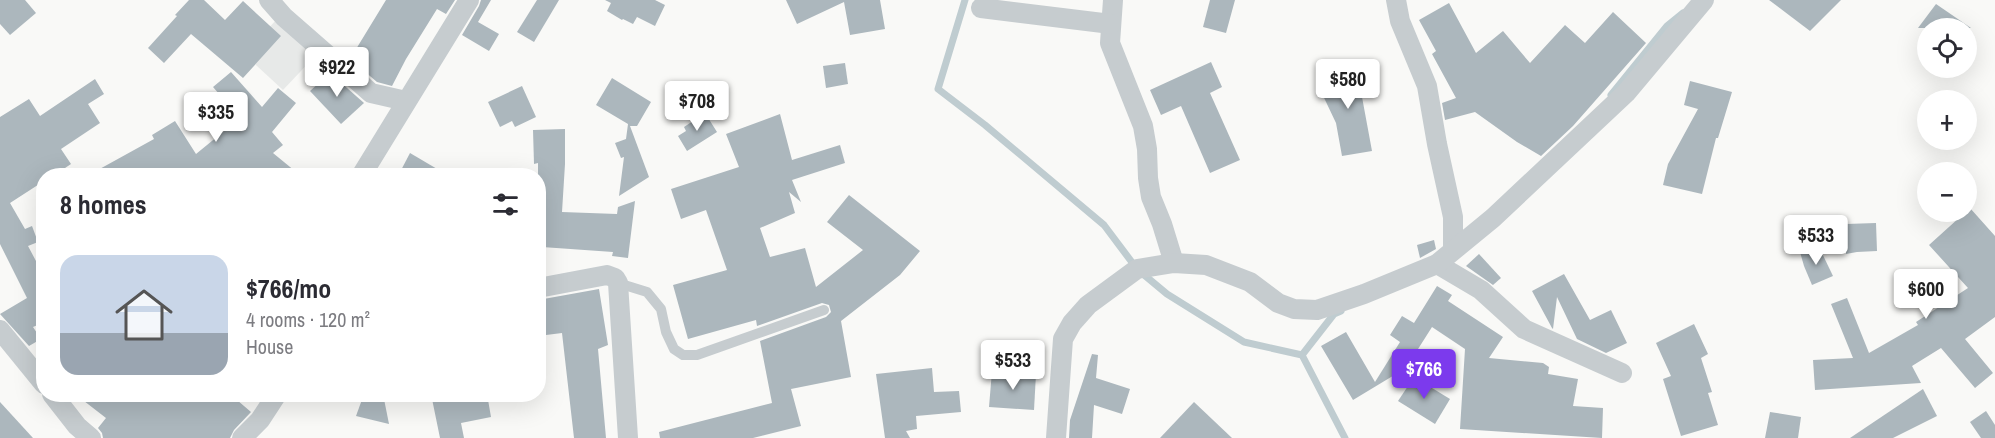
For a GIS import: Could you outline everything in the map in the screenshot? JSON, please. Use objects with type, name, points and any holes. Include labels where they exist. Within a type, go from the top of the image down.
[{"type":"street","points":[[270,0],[284,17],[371,93],[406,100]]},
{"type":"street","points":[[366,168],[469,0]]},
{"type":"street","points":[[1113,0],[1110,44],[1143,126],[1148,149],[1148,178],[1151,197],[1174,263]]},
{"type":"street","points":[[1396,0],[1400,21],[1427,86],[1437,144],[1454,216],[1453,250]]},
{"type":"street","points":[[1056,438],[1063,339],[1072,322],[1088,305],[1137,268],[1174,263],[1206,265],[1250,282],[1278,303],[1294,309],[1317,310],[1364,294],[1437,264],[1493,218],[1626,93],[1704,0]]},
{"type":"street","points":[[981,8],[1111,24]]},
{"type":"street","points":[[1437,264],[1481,290],[1524,329],[1622,373]]},
{"type":"street","points":[[546,286],[607,275],[615,278],[618,283],[628,438]]},
{"type":"street","points":[[0,330],[36,374]]},
{"type":"street","points":[[58,402],[77,426],[92,438]]},
{"type":"street","points":[[242,438],[260,420],[272,402]]},
{"type":"lane","points":[[618,283],[647,292],[661,309],[666,332],[674,349],[683,355],[697,355],[824,310]]},
{"type":"shaded area","points":[[278,18],[317,54],[283,90],[244,54]]},
{"type":"building","points":[[0,0],[25,0],[36,13],[10,35],[0,24]]},
{"type":"building","points":[[189,0],[204,0],[225,20],[243,1],[281,36],[243,78],[191,34],[164,63],[148,48]]},
{"type":"building","points":[[386,0],[455,0],[446,14],[437,9],[392,86],[377,82],[350,59]]},
{"type":"building","points":[[481,0],[491,0],[478,22],[499,34],[489,51],[462,35]]},
{"type":"building","points":[[537,0],[559,0],[534,42],[517,32]]},
{"type":"building","points":[[605,0],[655,0],[665,5],[655,26],[637,17],[633,24],[622,20],[607,11],[611,3]]},
{"type":"building","points":[[786,0],[880,0],[885,29],[850,35],[844,2],[797,24]]},
{"type":"building","points":[[1210,0],[1235,0],[1226,33],[1203,27]]},
{"type":"building","points":[[1769,0],[1841,0],[1810,31]]},
{"type":"building","points":[[1449,3],[1476,53],[1503,31],[1530,63],[1565,25],[1585,43],[1613,12],[1646,43],[1573,126],[1541,156],[1475,112],[1445,120],[1442,103],[1456,98],[1432,54],[1436,51],[1419,20]]},
{"type":"building","points":[[1936,4],[1956,18],[1926,18]]},
{"type":"building","points":[[1211,62],[1222,87],[1210,93],[1240,160],[1210,173],[1181,106],[1161,115],[1150,90]]},
{"type":"building","points":[[845,63],[848,84],[826,88],[823,66]]},
{"type":"building","points":[[1352,66],[1358,79],[1363,77],[1370,92],[1362,97],[1372,151],[1342,156],[1336,123],[1317,83]]},
{"type":"building","points":[[231,72],[262,107],[278,88],[296,103],[272,132],[283,145],[273,153],[291,168],[101,168],[154,139],[152,135],[175,121],[196,154],[240,118],[213,87]]},
{"type":"building","points":[[330,73],[364,103],[341,124],[310,91]]},
{"type":"building","points":[[612,78],[651,102],[637,126],[630,126],[649,177],[619,196],[624,157],[621,158],[615,143],[626,139],[628,124],[596,105]]},
{"type":"building","points":[[95,79],[104,94],[88,104],[100,123],[61,149],[71,164],[65,168],[36,168],[36,186],[10,203],[25,229],[32,226],[36,237],[36,243],[28,246],[36,261],[36,326],[33,327],[36,332],[36,342],[29,346],[0,314],[27,298],[0,244],[0,117],[29,99],[40,116]]},
{"type":"building","points":[[1690,81],[1732,92],[1718,138],[1716,138],[1702,194],[1663,185],[1668,164],[1698,109],[1684,105]]},
{"type":"building","points":[[522,86],[536,117],[515,127],[512,121],[500,127],[488,102]]},
{"type":"building","points":[[705,113],[717,132],[687,151],[678,136],[686,131],[684,127]]},
{"type":"building","points":[[780,114],[792,160],[840,145],[845,163],[792,180],[801,202],[789,192],[795,213],[760,228],[770,257],[805,248],[816,287],[863,250],[827,222],[849,195],[920,251],[900,275],[841,321],[851,377],[791,389],[801,426],[753,438],[660,438],[659,432],[772,403],[760,341],[826,317],[831,312],[829,305],[822,303],[757,326],[756,320],[688,339],[673,285],[727,270],[706,210],[681,219],[671,189],[739,167],[726,134]]},
{"type":"building","points":[[565,129],[562,212],[617,214],[618,207],[635,201],[628,258],[612,256],[613,252],[546,247],[546,168],[538,168],[538,163],[534,164],[533,130]]},
{"type":"building","points":[[410,153],[435,168],[402,168]]},
{"type":"building","points":[[1977,216],[1995,236],[1995,317],[1965,339],[1993,373],[1975,388],[1941,348],[1912,366],[1921,383],[1815,390],[1813,360],[1853,358],[1831,304],[1847,298],[1869,353],[1918,325],[1916,322],[1968,288],[1929,245],[1954,222],[1977,222]]},
{"type":"building","points":[[1876,223],[1877,251],[1846,254],[1846,224]]},
{"type":"building","points":[[1434,240],[1436,249],[1420,258],[1417,245]]},
{"type":"building","points":[[1819,247],[1833,276],[1812,285],[1800,252]]},
{"type":"building","points":[[1479,254],[1501,278],[1493,285],[1466,266]]},
{"type":"building","points":[[1564,274],[1590,320],[1611,310],[1627,343],[1606,353],[1577,339],[1557,297],[1552,328],[1532,291]]},
{"type":"building","points":[[1437,286],[1452,295],[1448,301],[1503,337],[1489,358],[1543,363],[1549,367],[1548,374],[1578,379],[1573,406],[1603,408],[1602,438],[1460,429],[1465,349],[1432,327],[1406,368],[1353,400],[1321,346],[1346,332],[1375,382],[1400,342],[1390,335],[1402,316],[1414,323]]},
{"type":"building","points":[[599,289],[608,345],[598,349],[606,438],[574,438],[562,333],[546,335],[546,299]]},
{"type":"building","points":[[1694,324],[1708,354],[1701,358],[1712,392],[1708,393],[1718,425],[1681,436],[1663,379],[1671,376],[1656,343]]},
{"type":"building","points":[[1092,354],[1098,355],[1096,378],[1130,389],[1122,414],[1094,405],[1092,438],[1069,438],[1070,420]]},
{"type":"building","points":[[932,368],[934,392],[959,391],[961,412],[916,416],[917,429],[906,431],[910,438],[885,438],[876,374]]},
{"type":"building","points":[[992,371],[1036,374],[1034,410],[989,407]]},
{"type":"building","points":[[1414,377],[1450,399],[1435,424],[1398,401]]},
{"type":"building","points":[[1923,389],[1937,416],[1893,438],[1850,438]]},
{"type":"building","points":[[0,402],[33,438],[0,438]]},
{"type":"building","points":[[85,402],[239,402],[251,412],[234,430],[230,438],[103,438],[98,428],[106,418]]},
{"type":"building","points":[[361,402],[385,402],[389,424],[356,416]]},
{"type":"building","points":[[433,402],[488,402],[491,417],[461,423],[464,438],[440,438]]},
{"type":"building","points":[[1194,402],[1232,438],[1160,438]]},
{"type":"building","points":[[1986,411],[1995,425],[1995,438],[1981,438],[1970,422]]},
{"type":"building","points":[[1770,412],[1801,417],[1798,438],[1765,438]]},
{"type":"waterway","points":[[965,0],[938,89],[985,125],[1104,225],[1137,269],[1167,294],[1244,342],[1302,355],[1345,438]]},
{"type":"waterway","points":[[1611,95],[1667,26],[1683,13]]},
{"type":"waterway","points":[[1302,355],[1334,314],[1341,311]]}]
